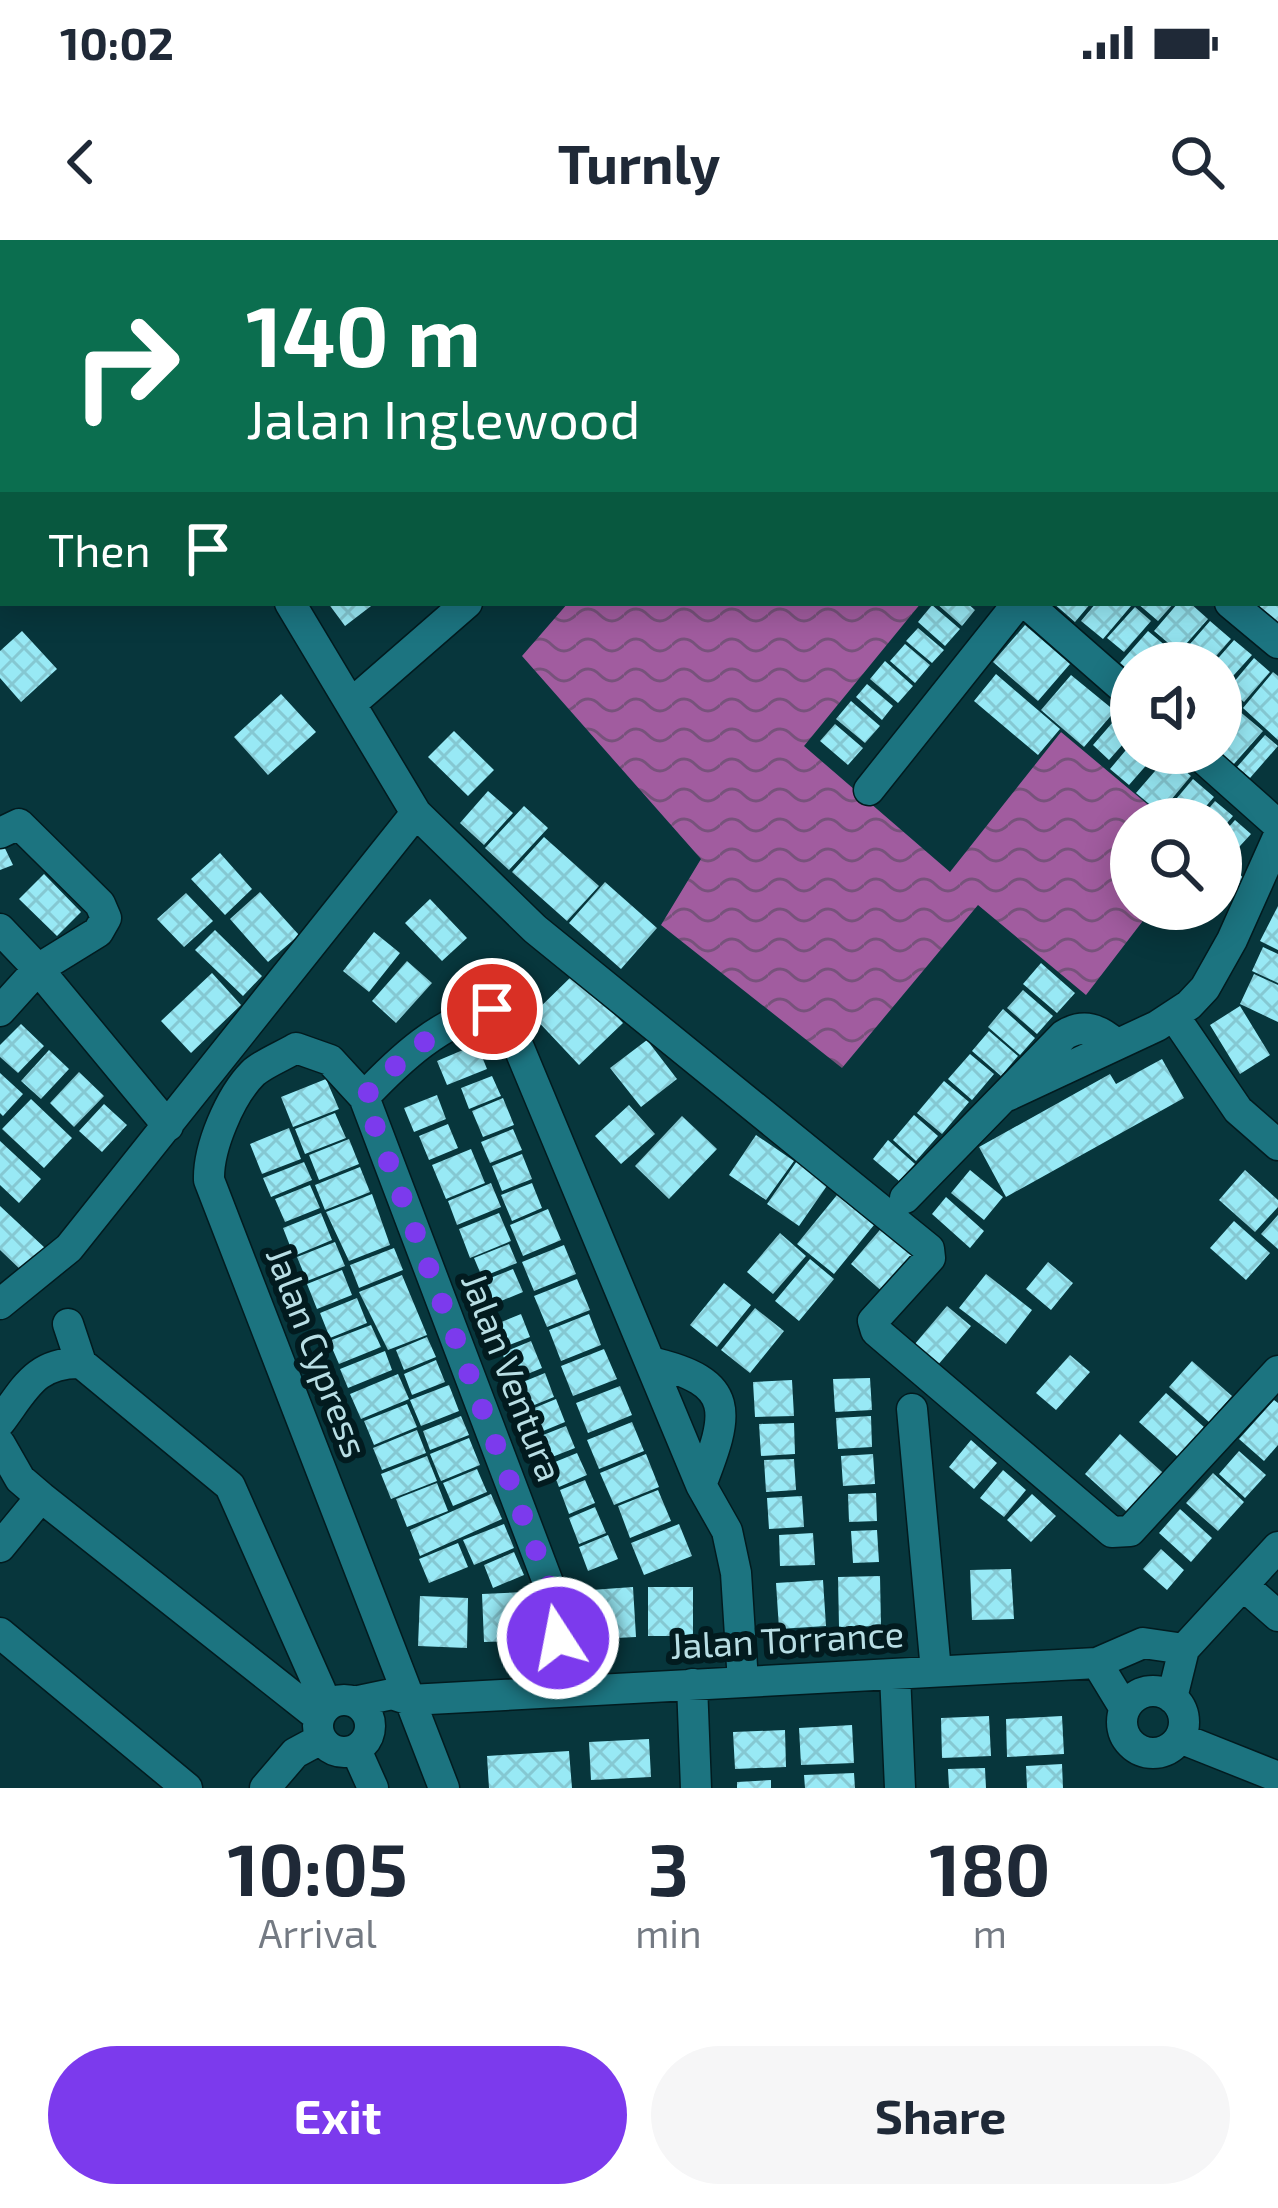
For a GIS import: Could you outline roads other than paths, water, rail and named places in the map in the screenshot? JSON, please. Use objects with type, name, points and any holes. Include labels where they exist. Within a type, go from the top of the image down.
[{"type":"street","points":[[292,606],[416,812],[535,929],[929,1249],[930,1258],[873,1321],[876,1331],[1112,1532],[1130,1532],[1278,1371]]},
{"type":"street","points":[[352,703],[464,606]]},
{"type":"street","points":[[869,790],[1020,606]]},
{"type":"street","points":[[1026,606],[1110,677]]},
{"type":"street","points":[[1234,606],[1278,643]]},
{"type":"street","points":[[1221,774],[1278,825]]},
{"type":"street","points":[[0,1304],[69,1247],[416,812]]},
{"type":"street","points":[[0,833],[19,824],[105,910],[106,918],[98,932],[38,969],[0,1011]]},
{"type":"street","points":[[904,1198],[1064,1035],[1077,1027],[1105,1034],[1116,1044],[1174,1016],[1204,988],[1278,837]]},
{"type":"street","points":[[0,929],[168,1126]]},
{"type":"street","points":[[364,1097],[400,1059],[469,1014],[492,1009],[508,1019],[701,1485],[727,1531],[736,1573],[743,1682]]},
{"type":"street","points":[[1174,1016],[1238,1110],[1278,1145]]},
{"type":"street","name":"Jalan Cypress","points":[[364,1097],[331,1060],[296,1048],[254,1073],[220,1126],[208,1162],[209,1180],[444,1788]]},
{"type":"street","name":"Jalan Ventura","points":[[364,1097],[552,1593],[558,1638],[556,1692]]},
{"type":"street","points":[[68,1324],[81,1363],[230,1486],[330,1716],[333,1750],[362,1744],[392,1725],[410,1700]]},
{"type":"street","points":[[0,1422],[37,1374],[57,1362],[81,1363]]},
{"type":"street","points":[[650,1362],[688,1370],[701,1378],[718,1401],[721,1434],[701,1485]]},
{"type":"street","points":[[912,1409],[936,1671]]},
{"type":"street","points":[[0,1444],[20,1479],[330,1716],[367,1713],[362,1744],[374,1788]]},
{"type":"street","points":[[0,1547],[41,1496]]},
{"type":"street","points":[[1172,1698],[1184,1649],[1278,1547]]},
{"type":"street","points":[[1244,1586],[1278,1616]]},
{"type":"street","points":[[3,1640],[188,1788]]},
{"type":"street","name":"Jalan Torrance","points":[[330,1716],[392,1694],[410,1700],[1097,1663],[1143,1643],[1184,1649]]},
{"type":"street","points":[[1097,1663],[1125,1709],[1123,1730],[1134,1747],[1154,1753],[1180,1738],[1183,1716],[1172,1698],[1151,1691],[1125,1709]]},
{"type":"street","points":[[896,1674],[900,1788]]},
{"type":"street","points":[[692,1684],[696,1788]]},
{"type":"street","points":[[265,1788],[330,1716]]},
{"type":"street","points":[[1180,1738],[1278,1777]]},
{"type":"water","points":[[565,606],[919,606],[804,746],[950,872],[1061,732],[1140,798],[1110,798],[1110,930],[1136,930],[1086,995],[978,905],[842,1068],[661,925],[701,859],[522,656]]}]
